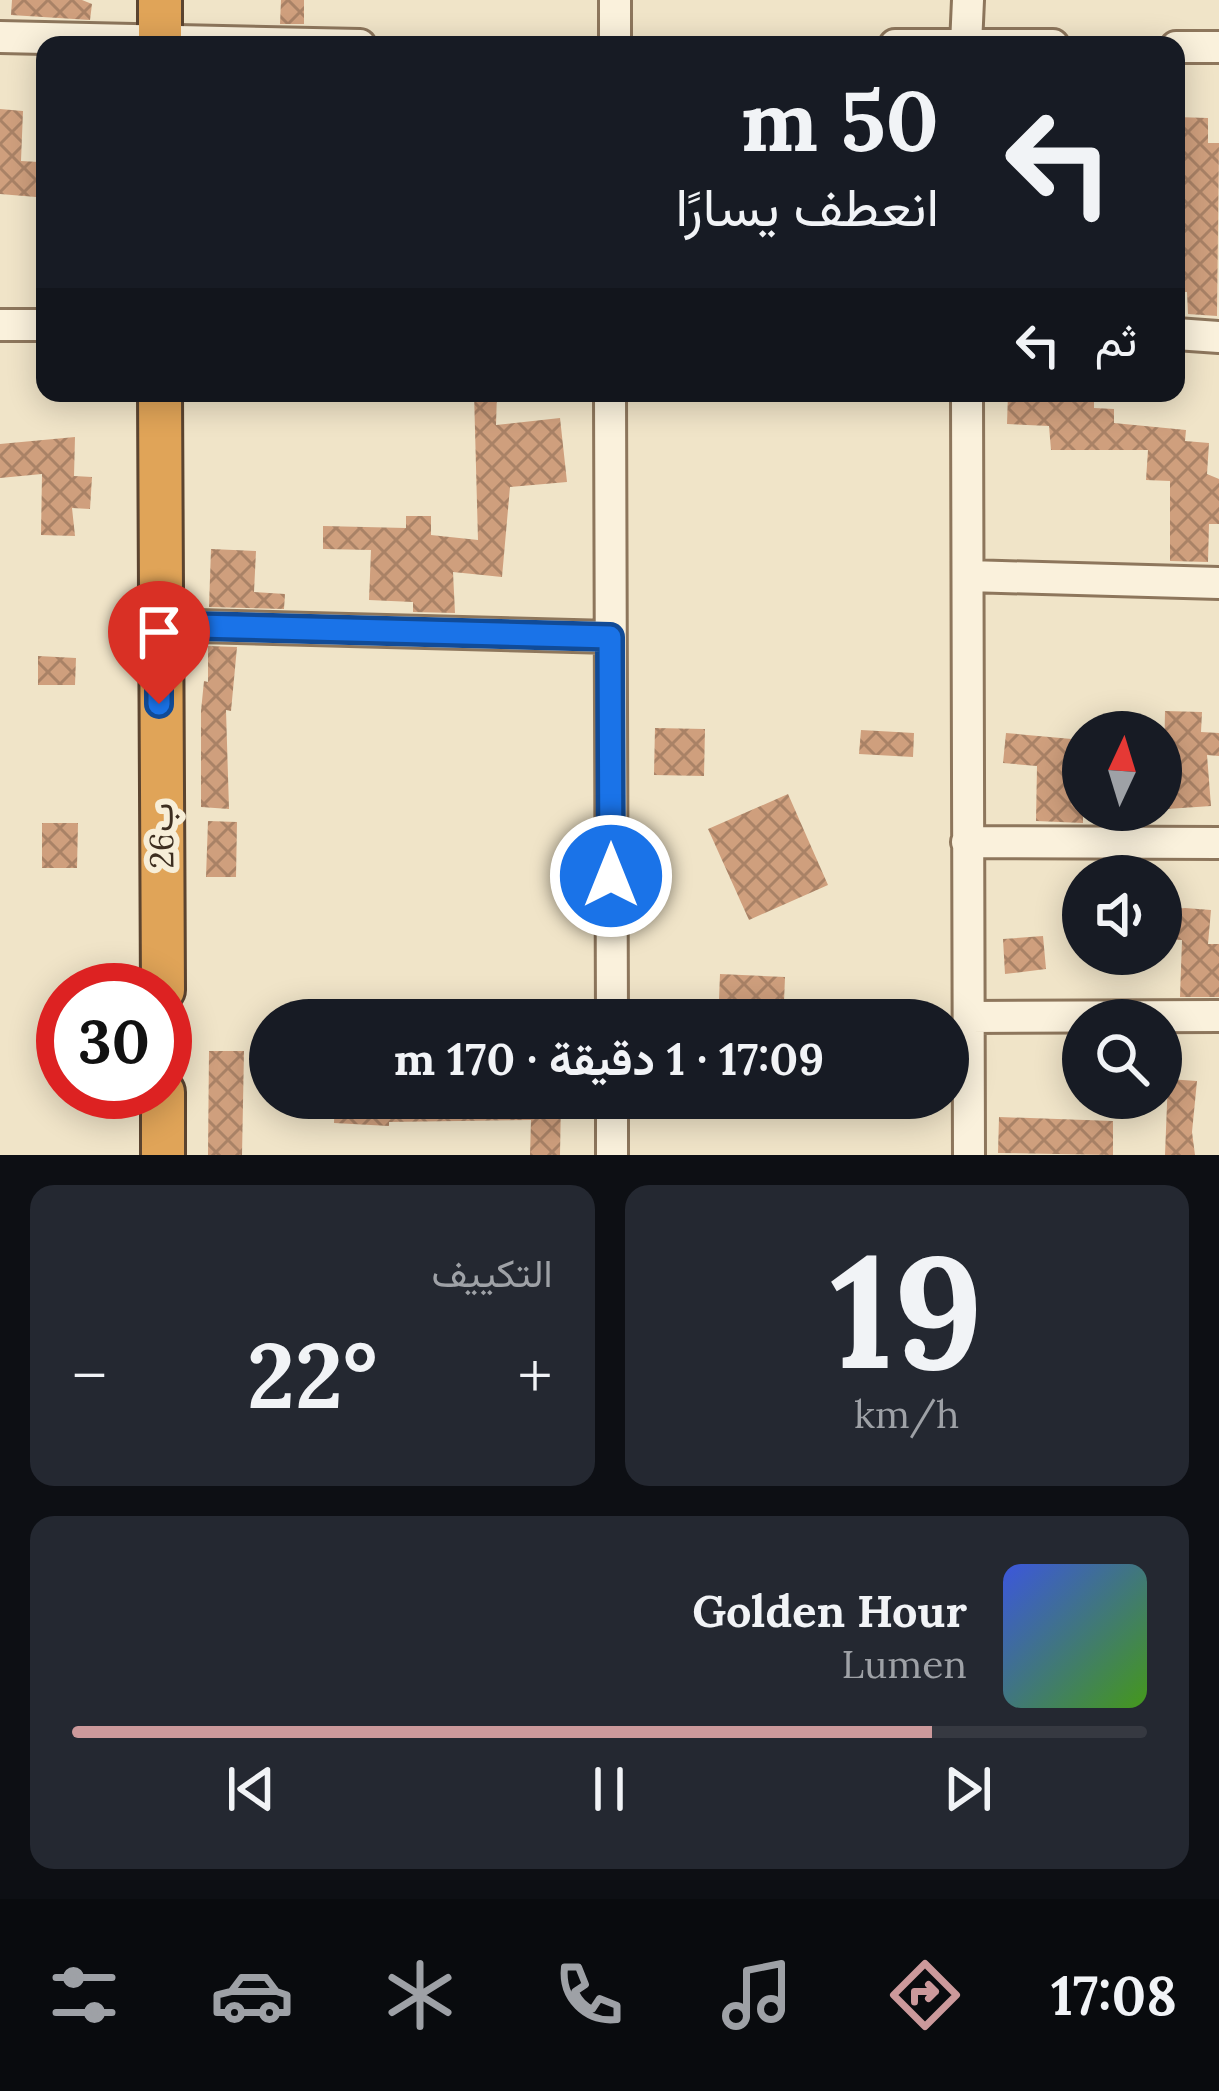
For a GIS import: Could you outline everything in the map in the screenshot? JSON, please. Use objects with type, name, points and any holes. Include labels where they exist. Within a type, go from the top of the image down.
[{"type":"highway","name":"26ب","points":[[160,402],[163,963]]},
{"type":"highway","points":[[163,1119],[163,1155]]},
{"type":"street","points":[[615,0],[615,36]]},
{"type":"street","points":[[966,36],[968,0]]},
{"type":"street","points":[[0,37],[160,29],[248,36]]},
{"type":"street","points":[[1185,47],[1219,47]]},
{"type":"street","points":[[0,325],[36,325]]},
{"type":"street","points":[[1185,335],[1219,337]]},
{"type":"street","points":[[610,402],[612,999]]},
{"type":"street","points":[[967,402],[969,999]]},
{"type":"street","points":[[968,576],[1219,583]]},
{"type":"street","points":[[159,625],[610,637]]},
{"type":"street","points":[[967,842],[1219,843]]},
{"type":"street","points":[[969,1017],[1219,1016]]},
{"type":"street","points":[[612,1119],[612,1155]]},
{"type":"street","points":[[969,1119],[969,1155]]},
{"type":"building","points":[[12,0],[82,0],[92,4],[90,20],[11,15]]},
{"type":"building","points":[[281,0],[304,0],[304,24],[280,24]]},
{"type":"building","points":[[0,109],[23,111],[21,161],[36,162],[36,197],[0,194]]},
{"type":"building","points":[[1185,117],[1208,118],[1208,143],[1219,143],[1217,316],[1188,314]]},
{"type":"building","points":[[474,402],[497,402],[496,425],[560,418],[567,482],[510,487],[502,577],[453,572],[455,613],[413,612],[413,602],[369,600],[371,550],[323,549],[323,526],[406,528],[406,516],[431,516],[431,535],[478,540]]},
{"type":"building","points":[[1008,402],[1094,402],[1094,408],[1114,409],[1114,423],[1186,430],[1185,441],[1209,443],[1207,474],[1219,479],[1219,524],[1209,524],[1208,562],[1170,561],[1170,481],[1146,480],[1148,450],[1051,450],[1049,426],[1007,424]]},
{"type":"building","points":[[75,437],[74,476],[92,477],[90,509],[72,508],[75,536],[41,535],[42,474],[0,478],[0,444]]},
{"type":"building","points":[[211,549],[256,551],[254,592],[285,594],[284,609],[209,607]]},
{"type":"building","points":[[208,646],[237,647],[231,711],[226,710],[229,809],[201,807],[201,711],[204,681],[208,682]]},
{"type":"building","points":[[38,656],[76,658],[75,685],[38,685]]},
{"type":"building","points":[[1182,711],[1202,712],[1201,732],[1219,733],[1219,756],[1207,755],[1211,806],[1182,808]]},
{"type":"building","points":[[655,728],[705,729],[704,776],[654,775]]},
{"type":"building","points":[[861,730],[914,733],[913,757],[859,754]]},
{"type":"building","points":[[1006,733],[1062,738],[1062,822],[1036,821],[1037,766],[1003,763]]},
{"type":"building","points":[[788,794],[828,885],[749,920],[708,829]]},
{"type":"building","points":[[208,821],[237,822],[236,877],[206,877]]},
{"type":"building","points":[[42,823],[78,823],[77,868],[42,868]]},
{"type":"building","points":[[1182,908],[1211,910],[1208,944],[1219,944],[1219,997],[1180,997]]},
{"type":"building","points":[[1043,936],[1046,969],[1005,974],[1003,939]]},
{"type":"building","points":[[720,974],[785,977],[784,999],[719,999]]},
{"type":"building","points":[[209,1051],[244,1051],[242,1155],[208,1155]]},
{"type":"building","points":[[1182,1080],[1197,1081],[1192,1132],[1195,1155],[1165,1155],[1166,1119],[1182,1119]]},
{"type":"building","points":[[999,1117],[1113,1121],[1113,1155],[998,1153]]},
{"type":"building","points":[[334,1119],[561,1119],[560,1155],[530,1155],[531,1120],[389,1122],[389,1126],[334,1123]]},
{"type":"route","points":[[159,704],[159,625],[610,637],[611,876]]}]
